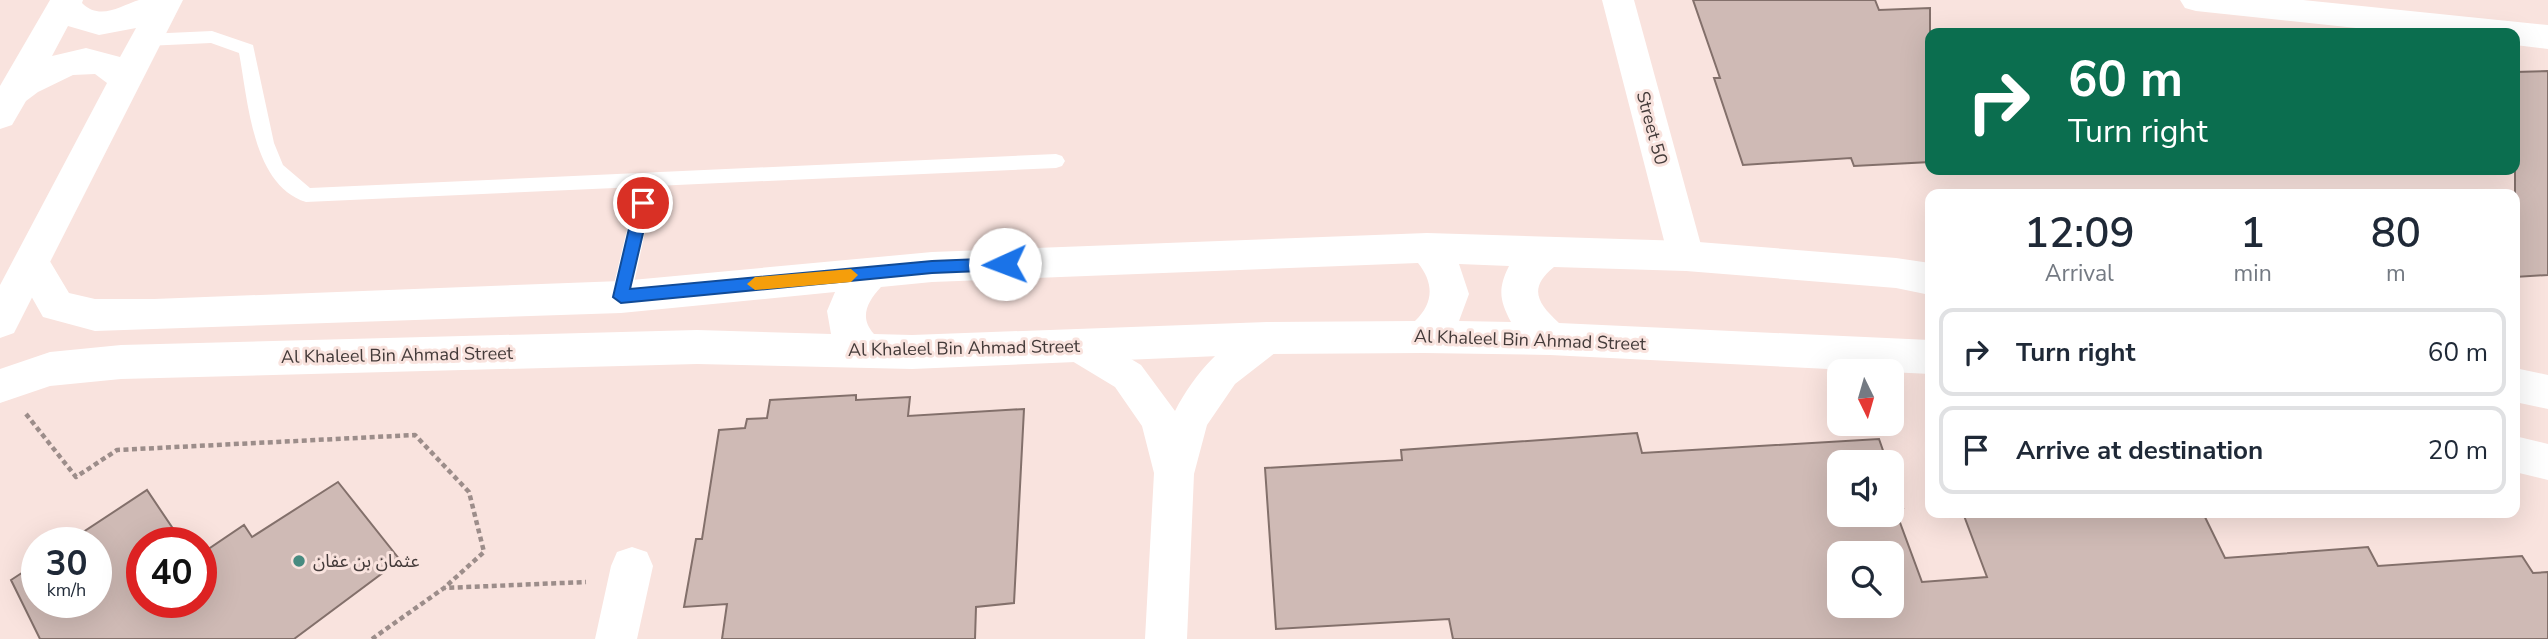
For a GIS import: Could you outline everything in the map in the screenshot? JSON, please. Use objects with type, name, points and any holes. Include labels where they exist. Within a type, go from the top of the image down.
[{"type":"street","points":[[66,2],[71,15],[85,22],[105,23],[128,19],[166,0]]},
{"type":"street","points":[[0,322],[166,0]]},
{"type":"street","name":"Street 50","points":[[1618,0],[1686,256]]},
{"type":"street","points":[[2196,0],[2462,28]]},
{"type":"street","points":[[7,104],[66,2]]},
{"type":"street","points":[[2520,34],[2548,37]]},
{"type":"street","points":[[7,104],[45,72],[81,61],[102,62],[118,69],[125,81]]},
{"type":"street","points":[[32,264],[57,306],[95,315],[621,297],[932,267],[1427,248],[1686,256],[1896,273],[1925,278]]},
{"type":"street","points":[[1424,337],[1438,324],[1447,310],[1450,293],[1448,276],[1440,261],[1427,248]]},
{"type":"street","points":[[1548,251],[1530,263],[1519,282],[1519,303],[1530,323],[1550,339]]},
{"type":"street","points":[[864,351],[851,338],[846,322],[847,304],[855,288],[870,274]]},
{"type":"street","points":[[1166,639],[1174,474],[1191,419],[1222,373],[1267,338]]},
{"type":"street","name":"Al Khaleel Bin Ahmad Street","points":[[1,385],[50,369],[121,362],[697,347],[912,352],[1267,338],[1550,339],[1925,357]]},
{"type":"street","points":[[1080,347],[1128,376],[1160,420],[1174,474]]},
{"type":"street","points":[[2520,386],[2548,392]]},
{"type":"street","points":[[2520,455],[2548,462]]},
{"type":"street","points":[[616,639],[630,573]]},
{"type":"lane","points":[[146,40],[212,37],[247,49],[265,143],[276,169],[306,195],[1056,161]]},
{"type":"lane","points":[[621,297],[648,179]]},
{"type":"path","points":[[1,385],[76,477],[117,450],[415,435],[469,492],[484,552],[444,588],[372,639]]},
{"type":"path","points":[[444,588],[630,573]]},
{"type":"building","points":[[1693,0],[1875,0],[1879,10],[1930,8],[1930,28],[1925,28],[1925,162],[1854,166],[1851,158],[1743,165],[1714,78],[1720,78]]},
{"type":"building","points":[[2548,71],[2548,275],[2520,277],[2520,189],[2515,189],[2515,175],[2520,175],[2520,72]]},
{"type":"building","points":[[856,395],[856,400],[910,397],[908,416],[1024,409],[1014,603],[976,607],[975,639],[722,639],[727,604],[684,607],[696,539],[702,539],[719,430],[745,428],[747,419],[767,418],[770,400]]},
{"type":"building","points":[[1637,433],[1642,453],[1879,439],[1883,450],[1827,450],[1827,527],[1902,527],[1922,582],[1987,577],[1965,518],[2205,518],[2225,558],[2368,547],[2378,566],[2522,556],[2533,573],[2548,572],[2548,639],[1453,639],[1449,619],[1276,629],[1265,468],[1402,460],[1401,450]]},
{"type":"building","name":"عثمان بن عفان","points":[[338,482],[400,560],[294,639],[40,639],[30,618],[112,618],[112,527],[91,527],[147,490],[172,527],[126,527],[126,618],[217,618],[217,543],[244,525],[252,537]]},
{"type":"building","name":"عثمان بن عفان","points":[[21,573],[21,600],[11,580]]},
{"type":"slow traffic","points":[[755,284],[851,275]]},
{"type":"place","name":"عثمان بن عفان","points":[[299,561]]},
{"type":"route","points":[[643,203],[621,297],[932,267],[1005,264]]}]
